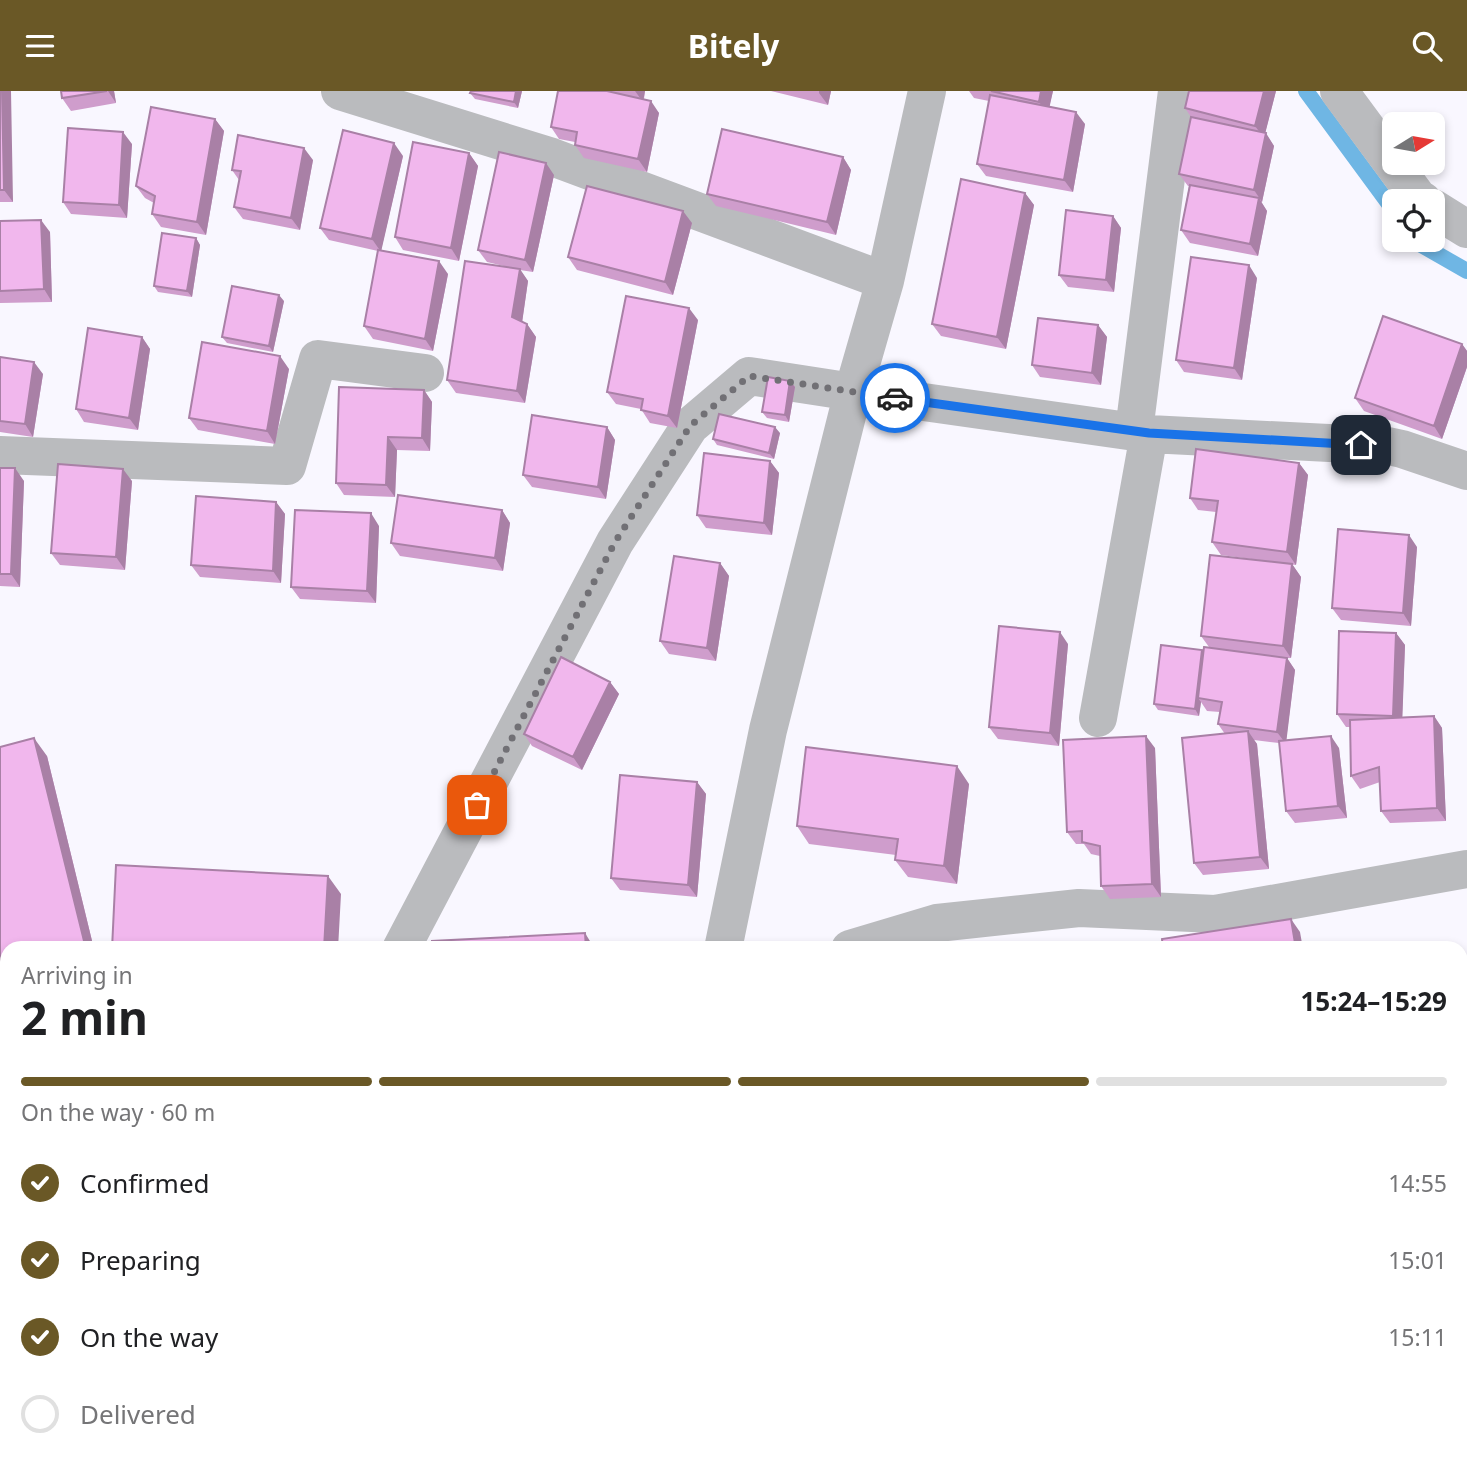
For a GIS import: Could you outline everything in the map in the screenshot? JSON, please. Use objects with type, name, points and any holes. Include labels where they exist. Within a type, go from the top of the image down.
[{"type":"street","points":[[340,91],[552,157],[885,281]]},
{"type":"street","points":[[725,941],[768,730],[853,392],[885,281],[928,91]]},
{"type":"street","points":[[1098,718],[1142,432],[1177,91]]},
{"type":"street","points":[[1339,91],[1411,189]]},
{"type":"street","points":[[1445,215],[1467,229]]},
{"type":"street","points":[[0,455],[287,466],[318,359],[425,373]]},
{"type":"street","points":[[405,941],[615,542],[690,426],[749,376],[1142,432],[1388,446],[1467,471]]},
{"type":"street","points":[[877,941],[937,923],[1079,908],[1215,914],[1467,869]]},
{"type":"building","points":[[2,91],[4,190],[0,190]]},
{"type":"building","points":[[61,91],[107,91],[62,98]]},
{"type":"building","points":[[516,91],[514,102],[470,93]]},
{"type":"building","points":[[558,91],[607,91],[651,101],[638,159],[575,145],[577,132],[551,127]]},
{"type":"building","points":[[991,91],[1041,91],[1039,102]]},
{"type":"building","points":[[1189,91],[1264,91],[1255,126],[1185,108]]},
{"type":"building","points":[[990,95],[1076,112],[1064,180],[977,164]]},
{"type":"building","points":[[151,107],[215,119],[197,222],[152,214],[155,196],[136,186]]},
{"type":"building","points":[[1191,117],[1266,133],[1254,190],[1179,174]]},
{"type":"building","points":[[68,128],[123,132],[119,205],[63,202]]},
{"type":"building","points":[[722,129],[843,157],[827,222],[707,194]]},
{"type":"building","points":[[343,130],[394,143],[372,239],[320,228]]},
{"type":"building","points":[[238,135],[304,148],[291,218],[234,207],[241,171],[232,170]]},
{"type":"building","points":[[413,142],[469,153],[451,248],[395,237]]},
{"type":"building","points":[[499,152],[546,163],[525,260],[478,250]]},
{"type":"building","points":[[961,179],[1025,193],[997,337],[932,324]]},
{"type":"building","points":[[1190,185],[1259,198],[1250,244],[1181,230]]},
{"type":"building","points":[[587,186],[683,211],[665,282],[568,257]]},
{"type":"building","points":[[1066,210],[1113,216],[1106,280],[1059,275]]},
{"type":"building","points":[[41,220],[44,289],[0,291],[0,221]]},
{"type":"building","points":[[162,233],[196,238],[187,291],[154,286]]},
{"type":"building","points":[[378,250],[439,261],[425,339],[364,326]]},
{"type":"building","points":[[1191,257],[1249,265],[1234,368],[1176,360]]},
{"type":"building","points":[[465,261],[520,269],[512,317],[527,324],[517,391],[447,380]]},
{"type":"building","points":[[232,286],[279,295],[269,346],[222,337]]},
{"type":"building","points":[[626,296],[689,308],[668,416],[641,410],[643,399],[607,392]]},
{"type":"building","points":[[1383,316],[1462,344],[1434,426],[1355,398]]},
{"type":"building","points":[[1038,318],[1098,325],[1092,373],[1032,365]]},
{"type":"building","points":[[88,328],[142,337],[129,418],[76,409]]},
{"type":"building","points":[[202,342],[280,356],[267,431],[189,418]]},
{"type":"building","points":[[0,357],[34,362],[25,424],[0,421]]},
{"type":"building","points":[[768,377],[790,381],[785,415],[762,412]]},
{"type":"building","points":[[339,387],[424,390],[422,438],[388,437],[386,485],[336,483]]},
{"type":"building","points":[[719,414],[775,427],[769,453],[713,439]]},
{"type":"building","points":[[532,415],[607,427],[598,487],[523,475]]},
{"type":"building","points":[[1196,449],[1299,463],[1287,552],[1212,542],[1218,501],[1190,498]]},
{"type":"building","points":[[704,453],[770,461],[764,523],[697,515]]},
{"type":"building","points":[[58,464],[123,469],[116,557],[51,553]]},
{"type":"building","points":[[0,468],[15,468],[11,574],[0,574]]},
{"type":"building","points":[[398,495],[502,510],[495,558],[391,543]]},
{"type":"building","points":[[196,496],[276,502],[273,571],[191,565]]},
{"type":"building","points":[[295,510],[371,513],[367,591],[291,587]]},
{"type":"building","points":[[1338,529],[1409,535],[1403,613],[1332,608]]},
{"type":"building","points":[[1210,555],[1292,564],[1283,646],[1201,636]]},
{"type":"building","points":[[674,556],[720,563],[707,648],[660,641]]},
{"type":"building","points":[[999,626],[1060,632],[1050,733],[989,727]]},
{"type":"building","points":[[1339,631],[1396,633],[1393,716],[1337,714]]},
{"type":"building","points":[[1161,645],[1202,650],[1195,709],[1154,704]]},
{"type":"building","points":[[1204,647],[1287,658],[1277,732],[1218,724],[1222,702],[1198,698]]},
{"type":"building","points":[[561,657],[610,682],[573,757],[524,734]]},
{"type":"building","points":[[1434,716],[1437,808],[1381,811],[1379,767],[1351,776],[1350,720]]},
{"type":"building","points":[[1248,731],[1260,857],[1194,863],[1182,738]]},
{"type":"building","points":[[1146,736],[1152,884],[1101,886],[1100,846],[1082,842],[1082,831],[1067,832],[1063,740]]},
{"type":"building","points":[[1331,736],[1338,806],[1286,811],[1279,741]]},
{"type":"building","points":[[34,738],[84,941],[0,941],[0,747]]},
{"type":"building","points":[[806,747],[957,766],[944,866],[895,860],[898,839],[797,826]]},
{"type":"building","points":[[620,775],[697,782],[688,885],[611,878]]},
{"type":"building","points":[[116,865],[328,876],[324,941],[112,941]]},
{"type":"building","points":[[1291,919],[1295,941],[1162,941]]},
{"type":"building","points":[[585,933],[586,941],[432,941]]},
{"type":"waterway","points":[[1306,91],[1382,194]]},
{"type":"waterway","points":[[1434,252],[1467,271]]},
{"type":"way so far","points":[[477,805],[615,542],[690,426],[749,376],[895,398]]},
{"type":"route","points":[[895,398],[1149,433],[1361,445]]}]
